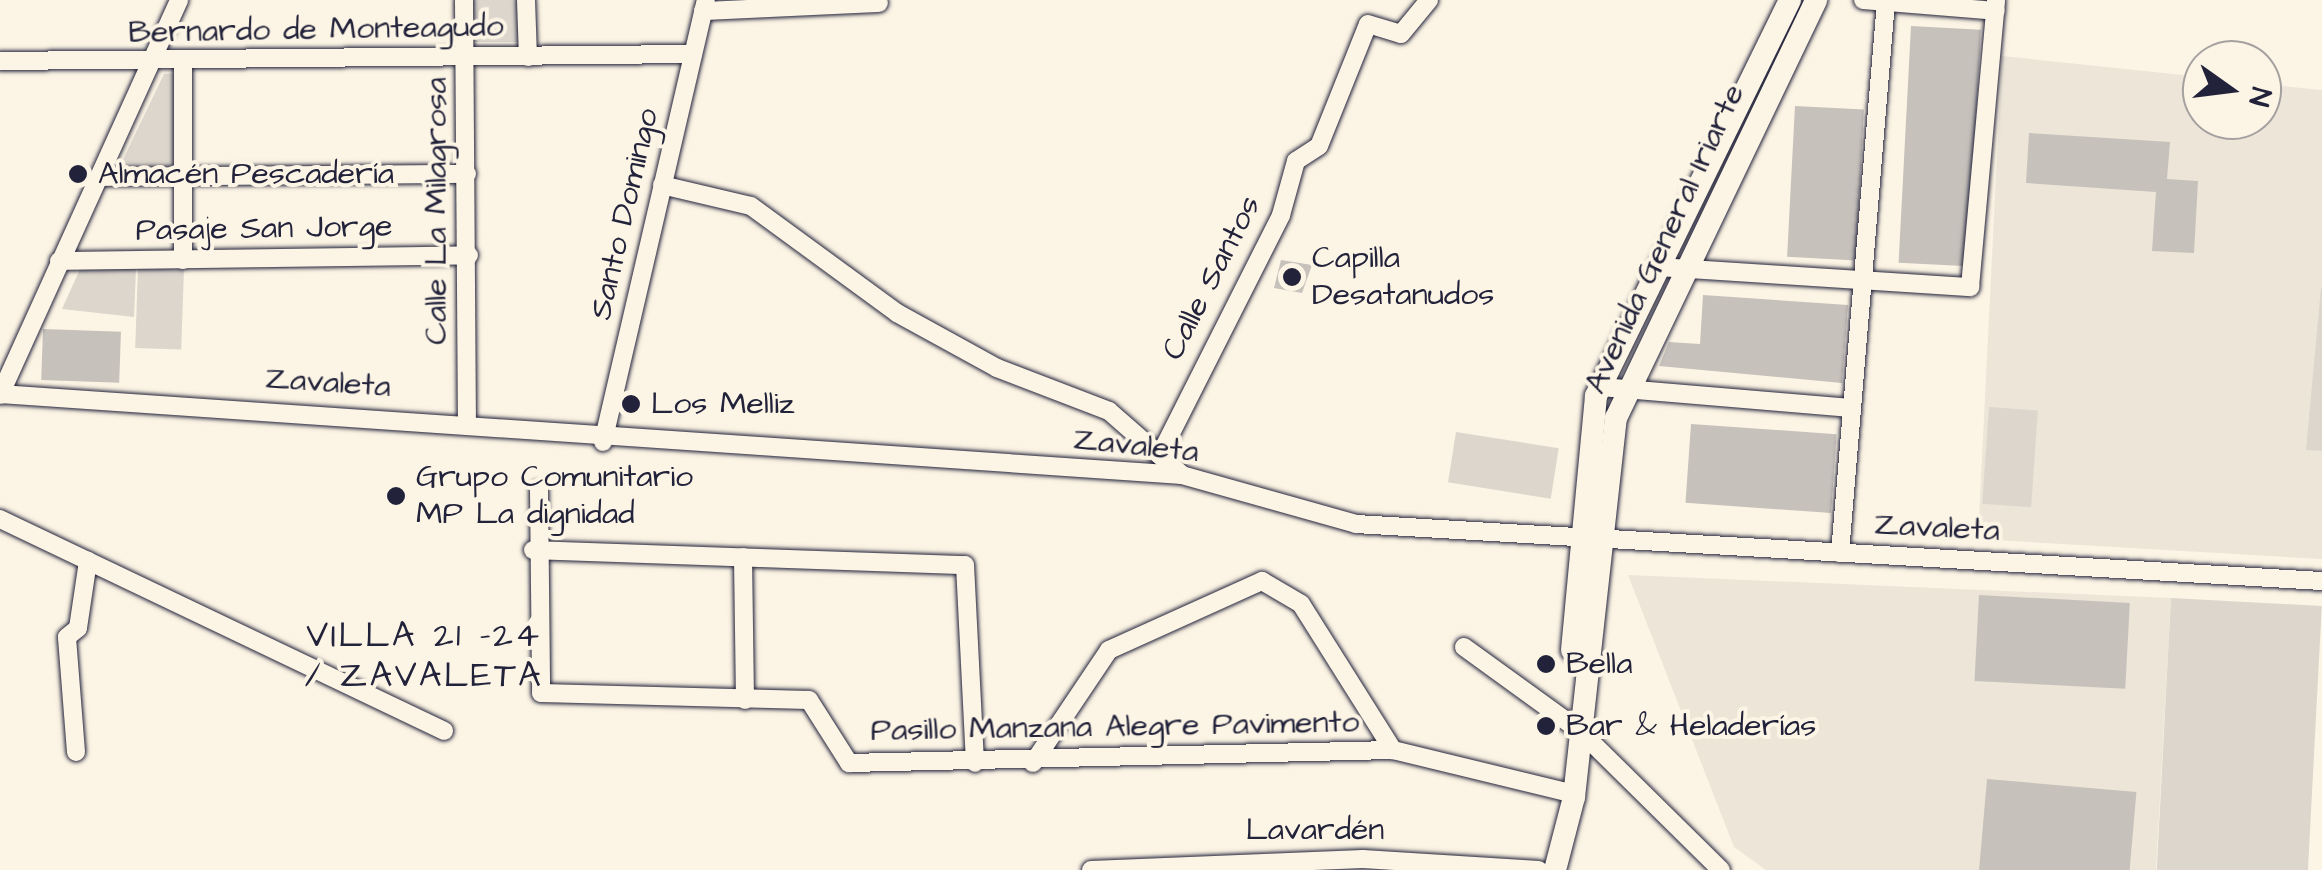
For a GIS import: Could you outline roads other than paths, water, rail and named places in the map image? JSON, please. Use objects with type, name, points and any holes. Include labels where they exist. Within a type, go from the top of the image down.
[{"type":"main road","name":"Avenida General Iriarte","points":[[1555,870],[1575,727],[1586,540],[1613,388],[1790,0]]},
{"type":"main road","name":"Avenida General Iriarte","points":[[1671,268],[1816,0]]},
{"type":"main road","name":"Avenida General Iriarte","points":[[1539,870],[1562,792],[1575,727]]},
{"type":"street","points":[[0,395],[179,0]]},
{"type":"street","name":"Calle La Milagrosa","points":[[464,0],[469,255],[467,423]]},
{"type":"street","points":[[526,0],[528,58]]},
{"type":"street","name":"Calle Santos","points":[[1160,455],[1280,214],[1296,161],[1320,146],[1368,24],[1401,34],[1429,0]]},
{"type":"street","points":[[1671,268],[1961,291],[1977,277],[1996,5],[1863,0]]},
{"type":"street","points":[[1840,553],[1851,408],[1868,286],[1886,2]]},
{"type":"street","points":[[704,6],[879,3]]},
{"type":"street","name":"Santo Domingo","points":[[602,442],[704,6]]},
{"type":"street","name":"Bernardo de Monteagudo","points":[[0,60],[150,64],[693,54]]},
{"type":"street","points":[[183,63],[183,260]]},
{"type":"street","points":[[99,178],[467,174]]},
{"type":"street","points":[[662,185],[751,206],[897,313],[997,368],[1109,411],[1182,476]]},
{"type":"street","name":"Pasaje San Jorge","points":[[60,261],[469,255]]},
{"type":"street","points":[[1613,388],[1851,408]]},
{"type":"street","name":"Zavaleta","points":[[0,395],[467,423],[602,442],[1182,476],[1356,524],[2322,581]]},
{"type":"street","name":"Pasillo Manzana Alegre Pavimento","points":[[539,490],[533,550],[540,693],[809,700],[849,762],[1032,763],[1392,750],[1562,792]]},
{"type":"street","points":[[0,519],[444,731]]},
{"type":"street","points":[[533,550],[965,565],[975,763]]},
{"type":"street","points":[[743,557],[745,700]]},
{"type":"street","points":[[76,752],[66,637],[78,628],[88,561]]},
{"type":"street","points":[[1032,763],[1108,650],[1262,580],[1302,604],[1392,750]]},
{"type":"street","points":[[1464,647],[1575,727],[1721,870]]},
{"type":"street","name":"Lavardén","points":[[1091,870],[1363,859],[1539,870]]},
{"type":"place","name":"Almacén Pescadería","points":[[78,174]]},
{"type":"place","name":"Capilla Desatanudos","points":[[1292,277]]},
{"type":"place","name":"Los Melliz","points":[[631,404]]},
{"type":"place","name":"Grupo Comunitario MP La dignidad","points":[[396,496]]},
{"type":"place","name":"Bella","points":[[1546,664]]},
{"type":"place","name":"Bar & Heladerías","points":[[1546,726]]},
{"type":"district","name":"VILLA 21 -24 / ZAVALETA","points":[[424,656]]}]
